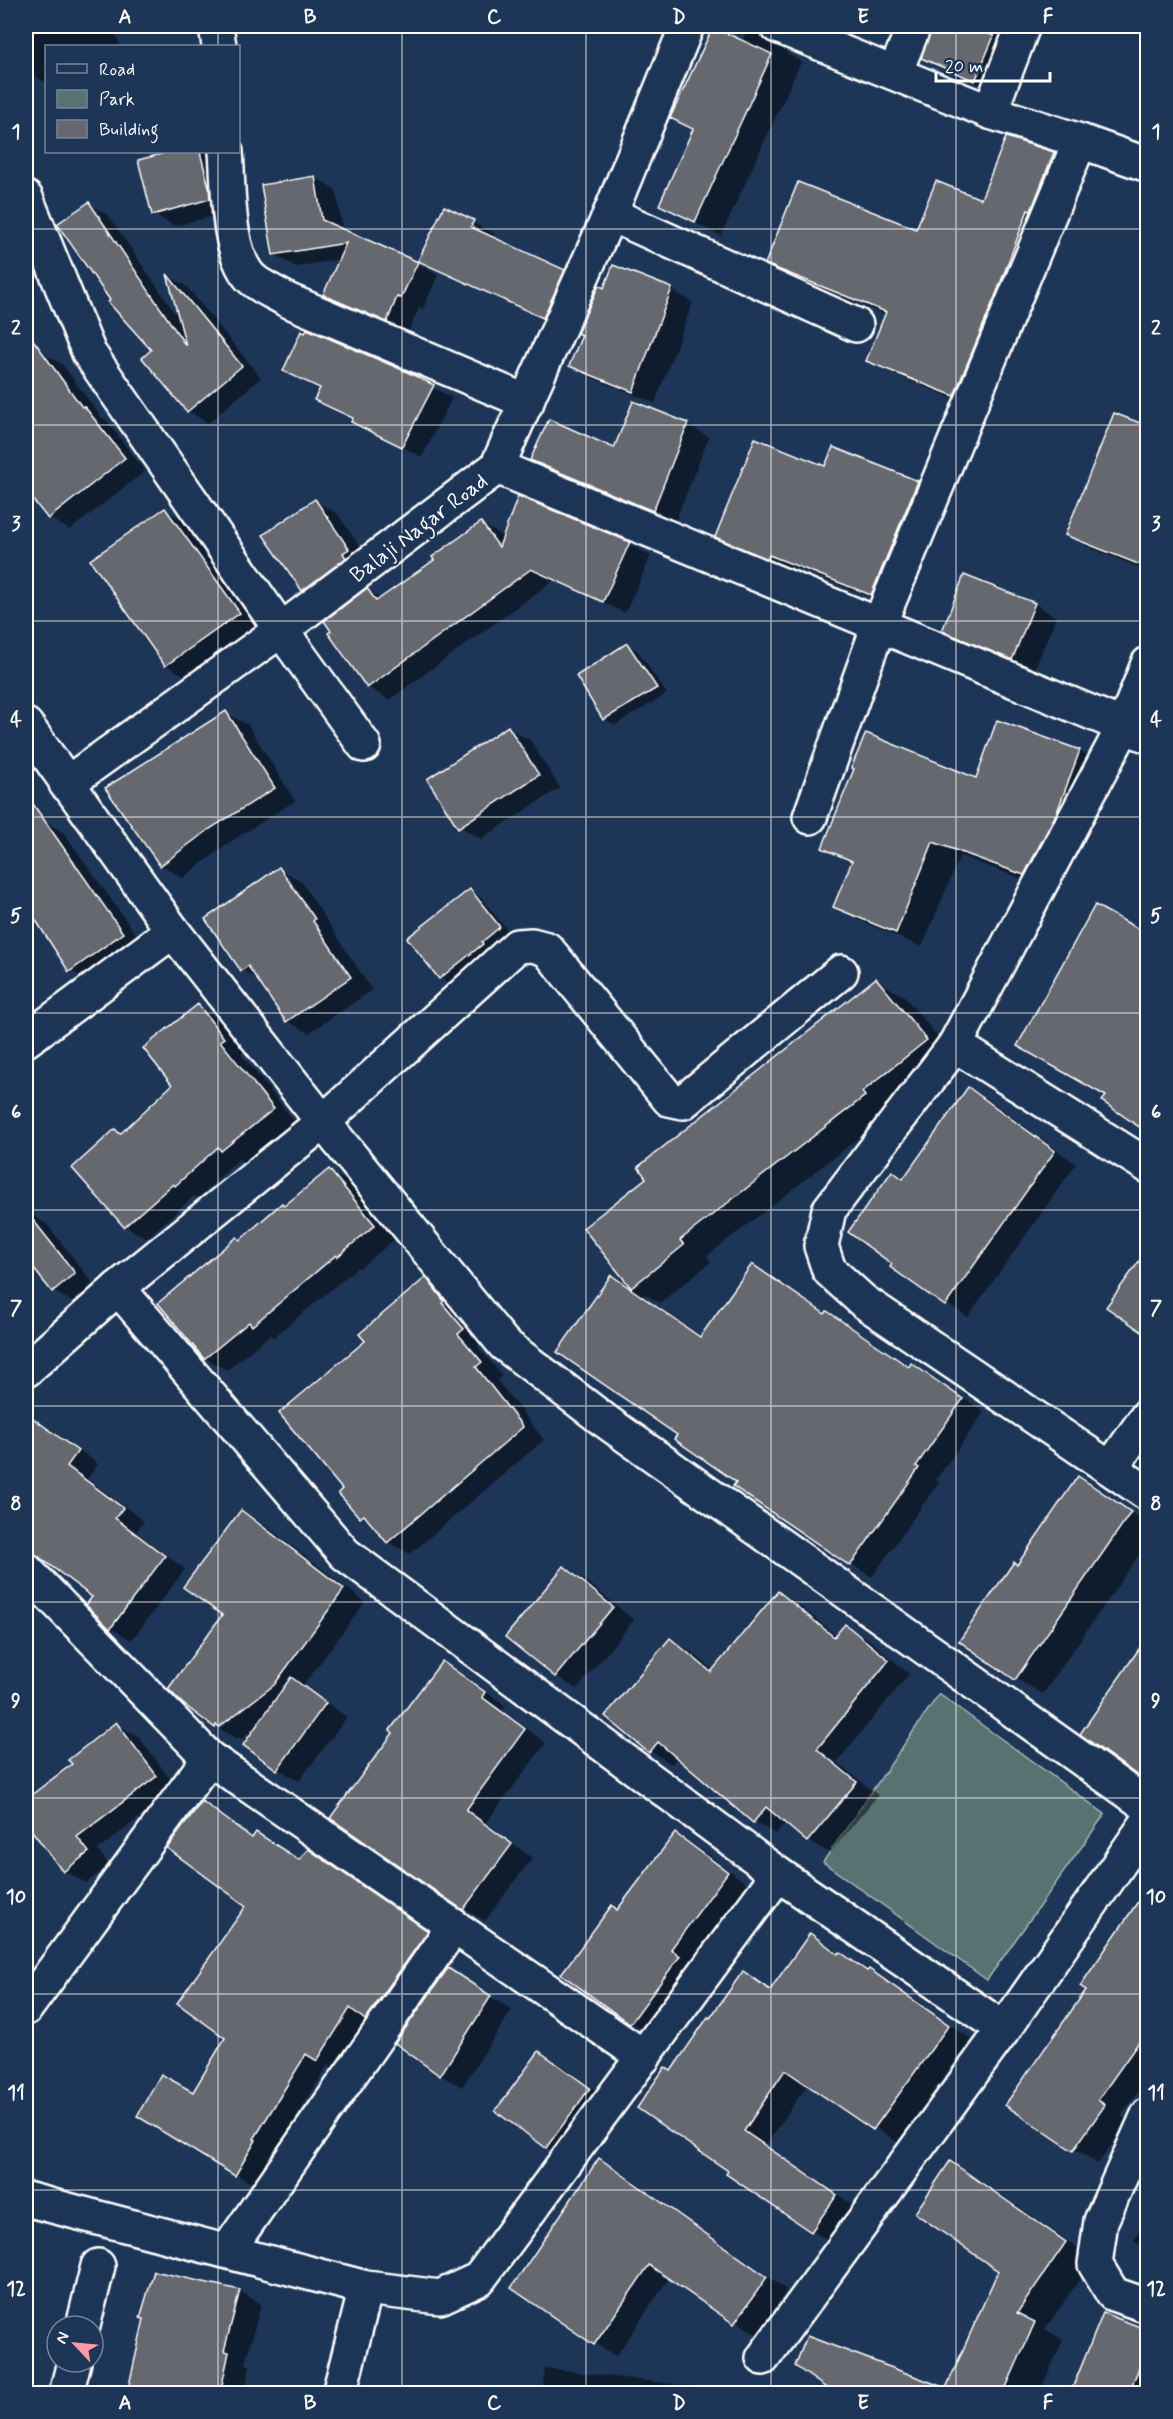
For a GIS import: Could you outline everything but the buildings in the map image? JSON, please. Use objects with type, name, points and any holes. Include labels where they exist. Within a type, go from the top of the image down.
[{"type":"street","points":[[216,26],[219,45]]},
{"type":"street","name":"Balaji Nagar Road","points":[[66,784],[281,630],[497,467],[610,214],[687,26]]},
{"type":"street","points":[[777,26],[990,112],[1148,165]]},
{"type":"street","points":[[895,73],[914,26]]},
{"type":"street","points":[[990,112],[1023,26]]},
{"type":"street","points":[[810,817],[879,625],[1080,141]]},
{"type":"street","points":[[226,153],[232,231],[237,254],[251,278],[287,300],[527,402]]},
{"type":"street","points":[[26,198],[89,353],[281,630],[364,745]]},
{"type":"street","points":[[610,214],[856,325]]},
{"type":"street","points":[[497,467],[1135,732]]},
{"type":"street","points":[[1148,664],[1135,732],[955,1045],[829,1210],[821,1246],[829,1270],[863,1301],[1148,1494]]},
{"type":"street","points":[[26,725],[173,931],[323,1122],[504,1344],[604,1420],[1148,1806]]},
{"type":"street","points":[[26,1040],[173,931]]},
{"type":"street","points":[[26,1370],[118,1288],[323,1122],[517,946],[532,945],[547,949],[669,1099],[683,1102],[841,972]]},
{"type":"street","points":[[955,1045],[1148,1166]]},
{"type":"street","points":[[118,1288],[345,1554],[778,1874],[1004,2029]]},
{"type":"street","points":[[1111,1468],[1148,1415]]},
{"type":"street","points":[[26,1570],[209,1758],[644,2057]]},
{"type":"street","points":[[26,2008],[209,1758]]},
{"type":"street","points":[[763,2358],[1004,2029],[1148,1822]]},
{"type":"street","points":[[26,2199],[228,2250],[366,2288],[440,2297],[479,2278],[778,1874]]},
{"type":"street","points":[[228,2250],[454,1926]]},
{"type":"street","points":[[1148,2115],[1101,2221],[1095,2265],[1113,2294],[1148,2306]]},
{"type":"street","points":[[86,2314],[98,2266]]},
{"type":"street","points":[[339,2394],[366,2288]]},
{"type":"street","points":[[66,2394],[71,2374]]},
{"type":"green space","points":[[939,1694],[1105,1814],[987,1980],[823,1862]]}]
